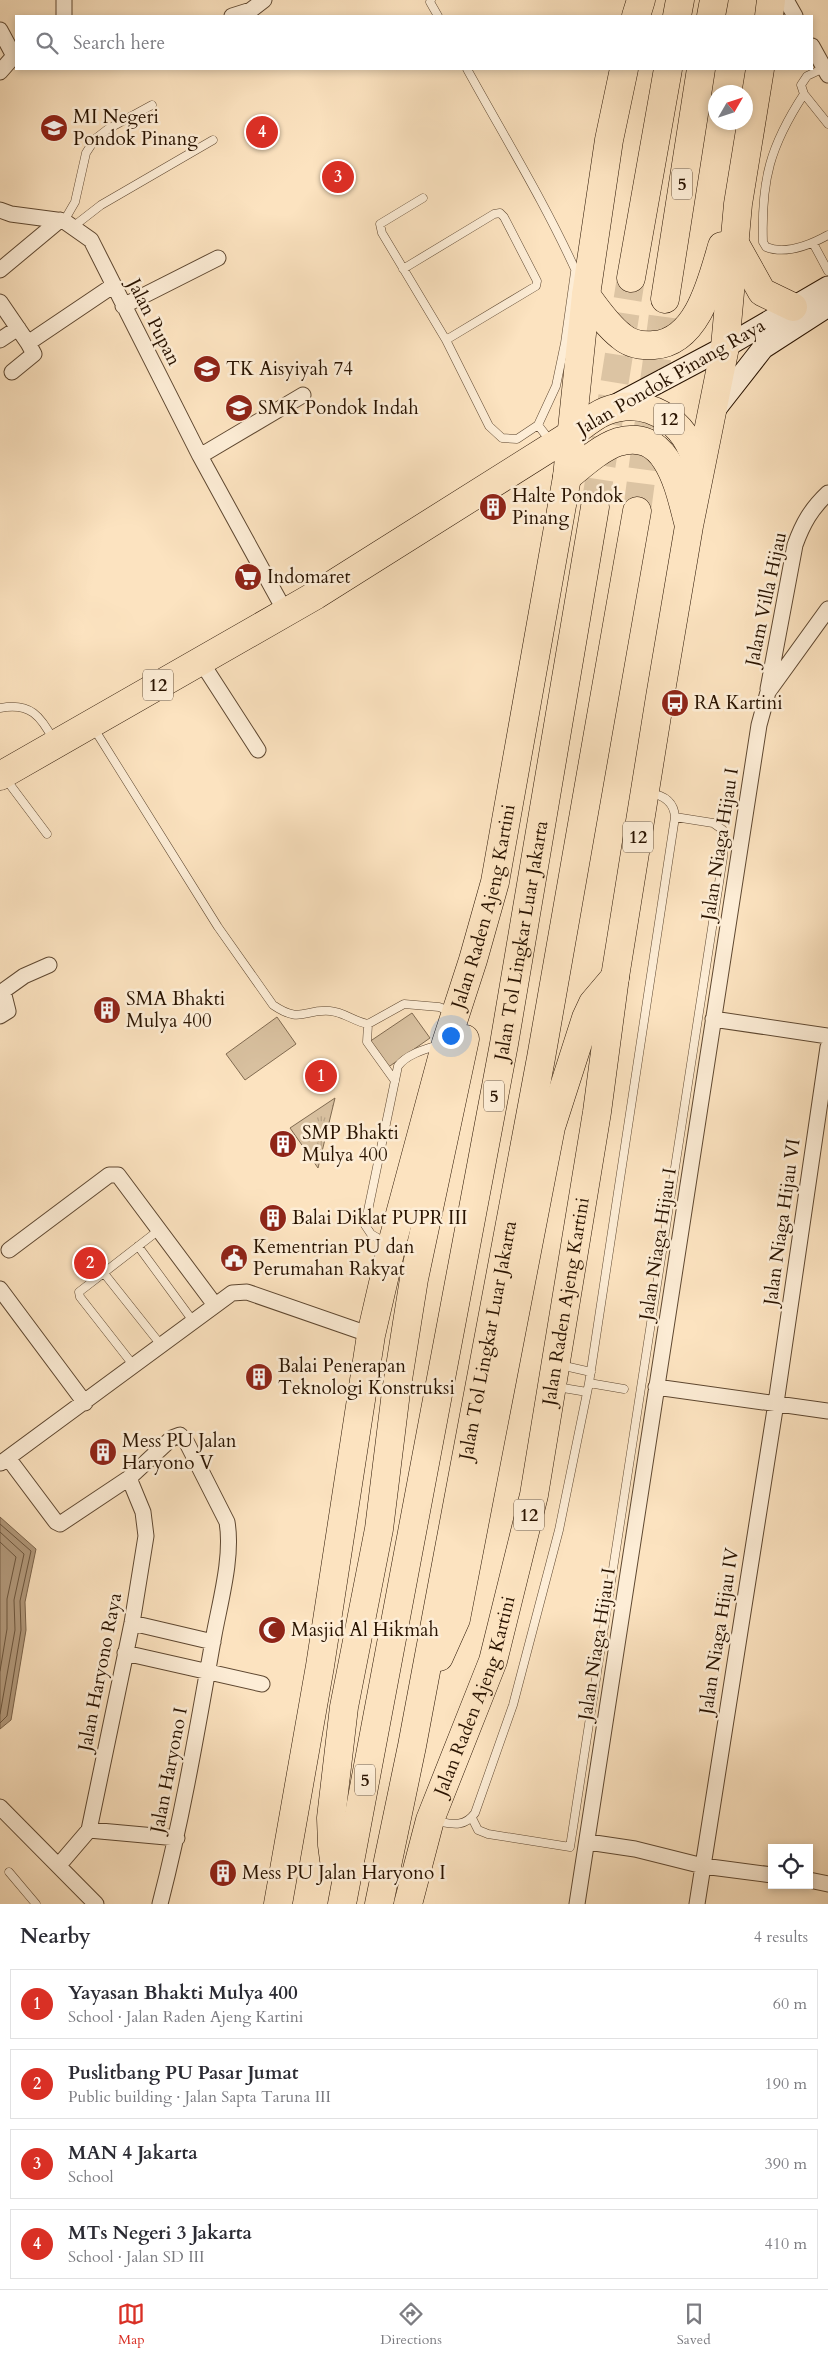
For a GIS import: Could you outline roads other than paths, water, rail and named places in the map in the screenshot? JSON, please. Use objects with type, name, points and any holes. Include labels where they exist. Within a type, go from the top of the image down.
[{"type":"highway","points":[[636,15],[641,0]]},
{"type":"highway","points":[[677,15],[680,0]]},
{"type":"highway","points":[[711,15],[714,0]]},
{"type":"highway","points":[[768,15],[771,0]]},
{"type":"highway","name":"Jalan Raden Ajeng Kartini","points":[[278,1904],[320,1666],[371,1335],[392,1246],[446,1043],[473,960],[495,882],[567,477],[554,435],[586,296],[609,140],[624,70]]},
{"type":"highway","name":"5","points":[[631,278],[668,70]]},
{"type":"highway","name":"5","points":[[665,299],[701,70]]},
{"type":"highway","points":[[586,296],[602,318],[622,338],[647,346],[659,345],[669,341],[688,326],[702,303],[738,204],[760,70]]},
{"type":"highway","name":"Jalan Raden Ajeng Kartini","points":[[408,1904],[430,1820],[493,1661],[534,1495],[597,1112],[615,977],[644,793],[689,526],[714,412],[725,347],[733,240],[738,204]]},
{"type":"highway","points":[[733,240],[762,292],[793,307]]},
{"type":"highway","name":"Jalan Raden Ajeng Kartini","points":[[603,412],[626,407],[648,409],[676,424],[686,435],[693,448],[698,463],[698,478]]},
{"type":"highway","name":"Jalan Pondok Pinang Raya","points":[[1,775],[200,660],[286,613],[554,435],[603,412]]},
{"type":"highway","points":[[567,477],[617,442],[629,440],[657,448],[672,469],[689,526]]},
{"type":"highway","name":"Jalan Tol Lingkar Luar Jakarta","points":[[342,1904],[500,1063],[595,507]]},
{"type":"highway","name":"Jalan Tol Lingkar Luar Jakarta","points":[[379,1904],[424,1678],[541,1058],[637,511]]},
{"type":"highway","points":[[348,1874],[334,1860],[331,1818],[344,1707],[379,1529],[396,1392],[414,1279],[474,997],[473,960]]},
{"type":"highway","points":[[424,1678],[444,1650],[456,1619],[551,1127],[586,1018],[594,1003],[615,977]]},
{"type":"main road","name":"Jalan Pondok Pinang Raya","points":[[603,412],[725,347],[828,287]]},
{"type":"main road","name":"Jalan Pondok Pinang Raya","points":[[714,412],[763,348],[828,306]]},
{"type":"street","points":[[64,0],[64,15]]},
{"type":"street","points":[[235,15],[251,10],[264,0]]},
{"type":"street","points":[[786,0],[794,15]]},
{"type":"street","points":[[0,30],[15,56],[0,72]]},
{"type":"street","points":[[813,48],[826,71]]},
{"type":"street","points":[[0,210],[11,214],[66,222]]},
{"type":"street","points":[[0,270],[66,222]]},
{"type":"street","name":"Jalan Pupan","points":[[66,222],[91,240],[200,456],[286,613]]},
{"type":"street","points":[[123,306],[218,258]]},
{"type":"street","points":[[28,343],[114,286]]},
{"type":"street","points":[[0,302],[34,354],[12,372]]},
{"type":"street","points":[[0,340],[18,328]]},
{"type":"street","points":[[200,456],[303,395]]},
{"type":"street","name":"Jalam Villa Hijau","points":[[768,692],[795,545],[807,516],[828,494]]},
{"type":"street","name":"Jalan Niaga Hijau I","points":[[577,1904],[588,1842],[712,1019],[759,725],[768,692],[828,609]]},
{"type":"street","points":[[200,660],[258,750]]},
{"type":"street","points":[[0,1016],[8,1011],[3,991],[24,976],[49,965]]},
{"type":"street","points":[[712,1019],[828,1036]]},
{"type":"street","name":"Jalan Niaga Hijau VI","points":[[776,1403],[828,1047]]},
{"type":"street","points":[[9,1250],[109,1175],[118,1175],[215,1305]]},
{"type":"street","points":[[0,1289],[84,1403]]},
{"type":"street","points":[[129,1478],[60,1524],[4,1461],[232,1293],[247,1292],[371,1335]]},
{"type":"street","points":[[656,1387],[828,1411]]},
{"type":"street","name":"Jalan Niaga Hijau IV","points":[[697,1904],[776,1403]]},
{"type":"street","name":"Jalan Haryono I","points":[[129,1478],[172,1438],[180,1435],[188,1443],[219,1504],[227,1522],[229,1534],[207,1673],[177,1838],[160,1904]]},
{"type":"street","name":"Jalan Haryono Raya","points":[[59,1865],[88,1830],[132,1623],[146,1530],[143,1512],[129,1478]]},
{"type":"street","points":[[132,1623],[212,1642]]},
{"type":"street","points":[[125,1653],[262,1684]]},
{"type":"street","points":[[1,1810],[59,1865],[96,1904]]},
{"type":"street","points":[[88,1830],[177,1838]]},
{"type":"street","points":[[588,1842],[635,1849],[703,1866],[768,1874]]},
{"type":"street","points":[[813,1881],[828,1884]]},
{"type":"lane","points":[[431,0],[430,2],[437,15]]},
{"type":"lane","points":[[468,70],[520,166],[550,214],[586,296]]},
{"type":"lane","points":[[826,71],[803,80],[801,85],[804,94],[828,124]]},
{"type":"lane","points":[[804,94],[781,132],[771,158],[764,200],[763,242],[766,247],[771,249],[784,250],[814,243],[828,235]]},
{"type":"lane","points":[[66,222],[75,202],[86,153],[95,139],[108,129],[152,105]]},
{"type":"lane","points":[[66,222],[101,205],[213,140]]},
{"type":"lane","points":[[423,198],[380,224],[382,233],[446,340],[489,426],[502,438],[517,439],[554,435],[556,386],[565,343],[575,270]]},
{"type":"lane","points":[[403,269],[494,214],[500,213],[504,217],[537,281],[536,286],[446,340]]},
{"type":"lane","points":[[814,243],[828,271]]},
{"type":"lane","points":[[0,708],[11,706],[23,707],[35,713],[44,722],[56,744]]},
{"type":"lane","points":[[90,723],[218,928],[273,1005],[286,1014],[296,1016],[319,1011],[338,1013],[366,1024],[404,1004],[439,1007],[455,1013]]},
{"type":"lane","points":[[1,775],[46,834]]},
{"type":"lane","points":[[430,1820],[461,1825],[472,1818],[475,1813],[513,1705],[559,1530],[591,1372],[676,817],[675,809],[664,797],[644,793]]},
{"type":"lane","points":[[472,1818],[478,1830],[488,1834],[570,1847],[723,857],[723,830],[713,823],[676,817]]},
{"type":"lane","points":[[366,1024],[367,1042],[395,1081]]},
{"type":"lane","points":[[392,1246],[371,1234],[365,1225],[395,1081],[402,1061],[415,1053],[446,1043]]},
{"type":"lane","points":[[134,1366],[80,1297],[79,1292],[102,1272],[159,1230]]},
{"type":"lane","points":[[138,1246],[193,1321]]},
{"type":"lane","points":[[102,1272],[161,1345]]},
{"type":"lane","points":[[554,1375],[591,1372]]},
{"type":"lane","points":[[554,1375],[587,1392]]},
{"type":"lane","points":[[589,1383],[624,1389]]},
{"type":"lane","points":[[9,1872],[36,1904]]},
{"type":"water","points":[[0,1517],[36,1549],[25,1602],[26,1630],[11,1720],[0,1729]]},
{"type":"tunnel","points":[[595,507],[631,278]]},
{"type":"tunnel","points":[[637,511],[665,299]]},
{"type":"place","name":"MI Negeri Pondok Pinang","points":[[54,128]]},
{"type":"place","name":"MTs Negeri 3 Jakarta","points":[[262,132]]},
{"type":"place","name":"MAN 4 Jakarta","points":[[338,177]]},
{"type":"place","name":"TK Aisyiyah 74","points":[[207,369]]},
{"type":"place","name":"SMK Pondok Indah","points":[[239,408]]},
{"type":"place","name":"Halte Pondok Pinang","points":[[493,507]]},
{"type":"place","name":"Indomaret","points":[[248,577]]},
{"type":"place","name":"RA Kartini","points":[[675,703]]},
{"type":"place","name":"SMA Bhakti Mulya 400","points":[[107,1010]]},
{"type":"place","name":"Yayasan Bhakti Mulya 400","points":[[321,1076]]},
{"type":"place","name":"SMP Bhakti Mulya 400","points":[[283,1144]]},
{"type":"place","name":"Balai Diklat PUPR III","points":[[273,1218]]},
{"type":"place","name":"Kementrian PU dan Perumahan Rakyat","points":[[234,1258]]},
{"type":"place","name":"Puslitbang PU Pasar Jumat","points":[[90,1263]]},
{"type":"place","name":"Balai Penerapan Teknologi Konstruksi","points":[[259,1377]]},
{"type":"place","name":"Mess PU Jalan Haryono V","points":[[103,1452]]},
{"type":"place","name":"Masjid Al Hikmah","points":[[272,1630]]},
{"type":"place","name":"Mess PU Jalan Haryono I","points":[[223,1873]]}]
